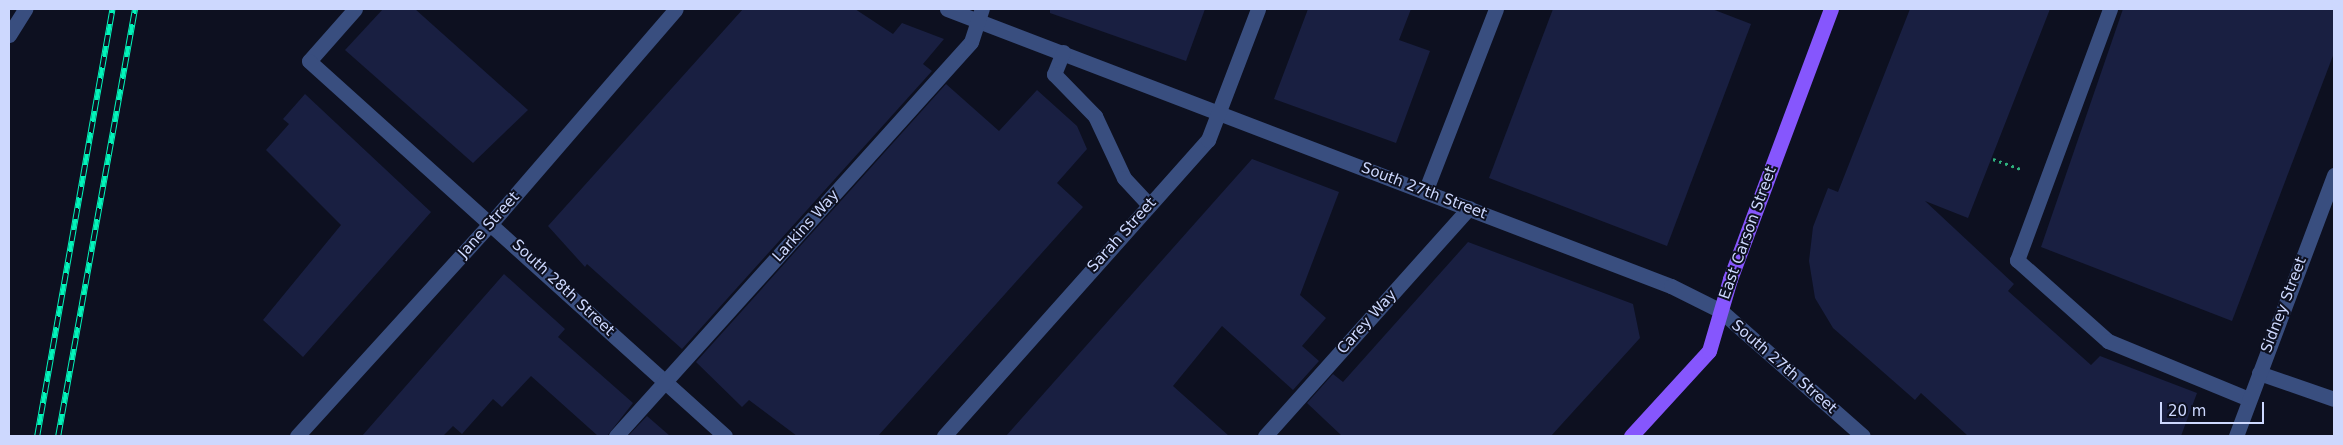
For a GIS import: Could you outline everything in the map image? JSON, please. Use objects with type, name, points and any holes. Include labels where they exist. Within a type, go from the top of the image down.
[{"type":"main road","name":"East Carson Street","points":[[1631,436],[1709,351],[1720,311],[1831,9]]},
{"type":"street","points":[[9,35],[25,9]]},
{"type":"street","name":"South 28th Street","points":[[355,9],[309,61],[492,222],[725,436]]},
{"type":"street","name":"Jane Street","points":[[297,436],[492,222],[676,9]]},
{"type":"street","name":"South 27th Street","points":[[947,9],[980,15],[1063,52],[1670,286],[1720,311],[1863,436]]},
{"type":"street","name":"Sarah Street","points":[[944,436],[1208,140],[1258,9]]},
{"type":"street","points":[[1425,192],[1496,9]]},
{"type":"street","points":[[2110,9],[2017,260],[2108,341],[2249,399]]},
{"type":"street","name":"Larkins Way","points":[[616,436],[972,42],[980,15]]},
{"type":"street","points":[[1063,52],[1054,74],[1095,116],[1124,178],[1149,205]]},
{"type":"street","name":"Sidney Street","points":[[2236,436],[2334,175]]},
{"type":"street","name":"Carey Way","points":[[1265,436],[1468,208]]},
{"type":"street","points":[[2259,373],[2334,399]]},
{"type":"building","points":[[383,9],[415,9],[528,110],[473,163],[345,50]]},
{"type":"building","points":[[743,9],[855,9],[893,34],[902,23],[944,39],[923,64],[932,71],[682,349],[587,264],[585,267],[548,226]]},
{"type":"building","points":[[1050,9],[1205,9],[1186,61],[1050,13]]},
{"type":"building","points":[[1308,9],[1411,9],[1399,40],[1430,51],[1396,143],[1274,99]]},
{"type":"building","points":[[1553,9],[1712,9],[1751,24],[1667,246],[1489,178]]},
{"type":"building","points":[[1910,9],[2050,9],[1968,218],[1925,201],[2014,284],[2008,291],[2091,365],[2100,356],[2197,393],[2181,436],[1968,436],[1921,393],[1915,400],[1833,328],[1815,298],[1809,261],[1813,227],[1828,188],[1838,192]]},
{"type":"building","points":[[2123,9],[2334,9],[2334,53],[2232,321],[2041,247]]},
{"type":"building","points":[[946,84],[999,131],[1037,90],[1077,126],[1087,149],[1057,183],[1083,207],[878,436],[797,436],[749,400],[742,407],[696,362]]},
{"type":"building","points":[[305,94],[431,212],[303,357],[263,320],[341,225],[266,150],[289,124],[283,119]]},
{"type":"building","points":[[1252,159],[1339,192],[1300,295],[1326,318],[1302,346],[1319,361],[1293,390],[1222,326],[1173,386],[1229,436],[1006,436]]},
{"type":"building","points":[[1468,242],[1633,304],[1640,338],[1551,436],[1342,436],[1307,403],[1333,374],[1343,382]]},
{"type":"building","points":[[504,274],[565,329],[558,337],[633,403],[607,436],[598,436],[531,376],[502,407],[493,399],[462,434],[453,426],[443,436],[362,436]]},
{"type":"building","points":[[647,416],[670,436],[628,436]]},
{"type":"railway","points":[[37,436],[112,9]]},
{"type":"railway","points":[[58,436],[135,9]]}]
